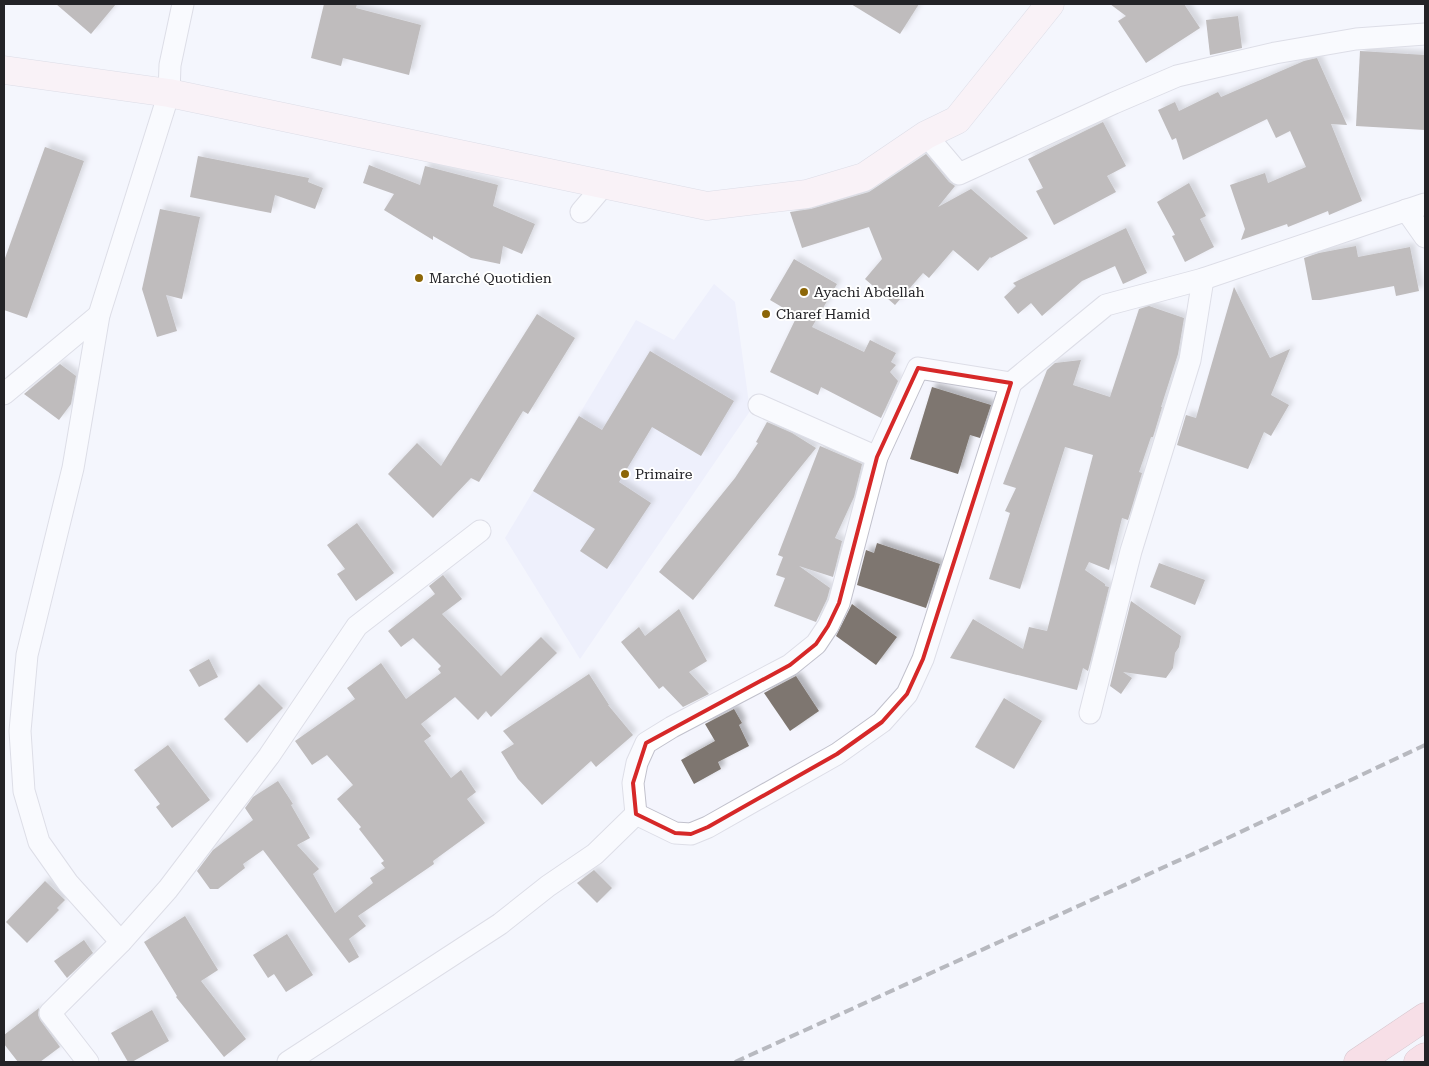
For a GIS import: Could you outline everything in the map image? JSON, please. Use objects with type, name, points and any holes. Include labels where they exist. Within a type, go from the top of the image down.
[{"type":"highway","points":[[1358,1062],[1425,1017]]},
{"type":"highway","points":[[1418,1062],[1425,1057]]},
{"type":"main road","points":[[4,70],[169,93],[707,206],[806,194],[864,177],[926,135],[957,120],[1050,4]]},
{"type":"street","points":[[121,942],[68,883],[39,842],[24,791],[20,731],[27,655],[73,468],[99,314],[169,93],[170,65],[183,4]]},
{"type":"street","points":[[926,135],[959,174],[1177,76],[1275,53],[1356,39],[1425,34]]},
{"type":"street","points":[[581,212],[604,185]]},
{"type":"street","points":[[636,814],[675,833],[691,834],[708,827],[837,754],[882,722],[907,694],[923,659],[1011,383],[1106,305],[1204,279],[1416,207],[1425,237]]},
{"type":"street","points":[[1090,713],[1131,551],[1190,360],[1204,279]]},
{"type":"street","points":[[4,394],[99,314]]},
{"type":"street","points":[[636,814],[633,783],[637,763],[646,743],[672,726],[790,666],[816,644],[828,626],[839,603],[877,457],[918,368],[1011,383]]},
{"type":"street","points":[[759,406],[877,457]]},
{"type":"street","points":[[88,1062],[50,1012],[121,942],[168,889],[263,763],[357,626],[480,531]]},
{"type":"street","points":[[288,1062],[500,924],[548,886],[595,854],[636,814]]},
{"type":"highlighted area","points":[[918,368],[1011,383],[923,659],[907,694],[882,722],[837,754],[708,827],[691,834],[675,833],[636,814],[633,783],[646,743],[790,665],[816,644],[828,626],[839,603],[877,457]]},
{"type":"shaded area","name":"Primaire","points":[[714,284],[735,302],[750,411],[580,659],[505,538],[636,320],[674,340]]},
{"type":"building","points":[[56,4],[116,4],[91,34]]},
{"type":"building","points":[[324,4],[357,4],[356,8],[421,25],[409,75],[343,58],[341,66],[311,58]]},
{"type":"building","points":[[851,4],[919,4],[900,34]]},
{"type":"building","points":[[1110,4],[1184,4],[1200,28],[1146,63],[1118,21],[1126,16]]},
{"type":"building","points":[[1238,16],[1242,48],[1210,55],[1206,20]]},
{"type":"building","points":[[1360,51],[1425,55],[1425,130],[1356,126]]},
{"type":"building","points":[[1317,58],[1347,125],[1331,124],[1362,201],[1329,215],[1328,211],[1288,227],[1287,224],[1241,240],[1245,229],[1230,185],[1265,173],[1268,183],[1306,167],[1290,131],[1276,138],[1267,119],[1183,160],[1176,138],[1172,140],[1158,110],[1175,102],[1179,111],[1218,92],[1221,97],[1304,61]]},
{"type":"building","points":[[1103,122],[1126,166],[1107,176],[1116,192],[1054,225],[1036,191],[1043,188],[1028,159]]},
{"type":"building","points":[[45,147],[84,161],[27,318],[4,310],[4,261]]},
{"type":"building","points":[[926,154],[949,182],[955,186],[938,207],[971,189],[1028,238],[990,257],[978,271],[953,250],[929,278],[923,273],[895,305],[865,279],[882,259],[869,227],[802,248],[790,212],[811,209],[869,192]]},
{"type":"building","points":[[198,156],[309,178],[308,182],[323,188],[315,209],[275,195],[271,213],[190,197]]},
{"type":"building","points":[[369,165],[420,185],[425,166],[498,185],[493,206],[535,224],[522,254],[503,246],[500,264],[471,258],[433,236],[433,240],[384,210],[394,194],[363,183]]},
{"type":"building","points":[[1189,183],[1206,216],[1200,219],[1214,247],[1185,262],[1172,236],[1175,235],[1157,202]]},
{"type":"building","points":[[160,209],[200,217],[182,299],[166,295],[177,331],[157,337],[142,289]]},
{"type":"building","points":[[1126,228],[1147,273],[1123,284],[1115,266],[1082,281],[1042,316],[1031,303],[1018,314],[1004,297],[1016,286],[1013,283]]},
{"type":"building","points":[[1356,246],[1358,257],[1410,247],[1419,291],[1396,296],[1394,286],[1312,300],[1304,258]]},
{"type":"building","points":[[794,259],[837,284],[812,327],[864,352],[870,340],[896,353],[891,362],[896,365],[890,372],[898,381],[881,418],[821,387],[818,395],[770,372],[797,316],[770,300]]},
{"type":"building","points":[[1234,287],[1270,358],[1290,349],[1271,395],[1289,405],[1271,436],[1264,432],[1248,469],[1177,445],[1186,415],[1196,418]]},
{"type":"building","points":[[1149,306],[1184,318],[1178,354],[1153,437],[1151,437],[1139,472],[1142,473],[1128,520],[1122,518],[1109,570],[1089,562],[1085,570],[1109,587],[1088,671],[1083,668],[1077,690],[950,658],[973,619],[1023,649],[1029,627],[1047,631],[1093,455],[1065,447],[1020,589],[989,579],[1010,513],[1005,511],[1016,488],[1003,484],[1047,370],[1055,363],[1081,360],[1073,385],[1110,397],[1139,309]]},
{"type":"building","points":[[537,314],[575,338],[528,414],[523,411],[479,482],[471,478],[433,518],[388,474],[417,443],[441,466]]},
{"type":"building","points":[[650,351],[734,401],[701,456],[652,427],[619,482],[651,503],[607,569],[580,551],[595,529],[533,491],[579,416],[602,430]]},
{"type":"building","points":[[60,364],[76,376],[71,404],[59,420],[24,394]]},
{"type":"building","points":[[932,387],[991,405],[980,438],[970,435],[958,474],[910,459]]},
{"type":"building","points":[[767,422],[792,433],[816,448],[693,600],[659,572],[735,478],[758,443],[756,442]]},
{"type":"building","points":[[820,446],[862,464],[854,497],[835,538],[842,541],[833,577],[799,566],[830,588],[816,622],[774,606],[785,578],[776,575],[783,557],[778,555]]},
{"type":"building","points":[[357,523],[394,573],[356,601],[337,574],[345,569],[327,545]]},
{"type":"building","points":[[877,543],[940,564],[926,608],[857,585],[866,550],[874,553]]},
{"type":"building","points":[[1159,563],[1205,580],[1195,605],[1150,587]]},
{"type":"building","points":[[443,575],[462,599],[442,614],[501,676],[541,637],[557,653],[491,717],[486,711],[478,720],[455,697],[421,724],[431,736],[424,741],[451,778],[461,770],[476,792],[467,799],[485,823],[433,861],[434,864],[358,916],[366,926],[349,939],[359,957],[349,963],[263,850],[243,864],[245,868],[218,889],[210,889],[197,871],[213,850],[253,820],[245,808],[253,797],[278,781],[293,804],[291,805],[310,838],[297,845],[319,869],[313,874],[335,913],[373,883],[370,878],[385,868],[381,863],[384,861],[359,829],[361,827],[337,799],[353,785],[327,755],[312,765],[295,741],[355,699],[347,688],[381,663],[406,699],[441,673],[438,669],[441,666],[413,638],[401,647],[388,631],[435,594],[429,586]]},
{"type":"building","points":[[1131,601],[1181,636],[1179,647],[1175,653],[1173,668],[1166,678],[1123,672],[1132,678],[1121,694],[1110,686]]},
{"type":"building","points":[[852,604],[897,637],[876,665],[836,636]]},
{"type":"building","points":[[679,609],[707,661],[689,672],[709,694],[683,707],[663,686],[659,689],[621,642],[639,627],[645,636]]},
{"type":"building","points":[[209,659],[218,677],[199,687],[189,670]]},
{"type":"building","points":[[589,674],[608,705],[633,735],[596,767],[591,761],[542,805],[518,779],[501,752],[514,744],[503,731]]},
{"type":"building","points":[[796,676],[819,711],[790,731],[764,693]]},
{"type":"building","points":[[259,684],[283,708],[247,743],[224,719]]},
{"type":"building","points":[[1004,698],[1042,721],[1014,769],[975,747]]},
{"type":"building","points":[[734,709],[742,723],[739,725],[749,746],[718,762],[721,769],[694,784],[681,760],[715,741],[705,724]]},
{"type":"building","points":[[168,745],[210,800],[172,828],[156,807],[160,804],[134,770]]},
{"type":"building","points":[[594,870],[612,888],[597,903],[577,883]]},
{"type":"building","points":[[45,881],[65,900],[57,908],[59,910],[27,943],[6,922]]},
{"type":"building","points":[[185,916],[218,970],[201,981],[246,1039],[224,1057],[176,997],[144,942]]},
{"type":"building","points":[[287,934],[313,975],[286,992],[274,974],[268,978],[253,955]]},
{"type":"building","points":[[84,940],[93,953],[67,978],[54,961]]},
{"type":"building","points":[[39,1008],[38,1015],[40,1020],[60,1047],[40,1062],[18,1062],[4,1044],[4,1035]]},
{"type":"building","points":[[152,1010],[169,1041],[132,1062],[128,1062],[111,1033]]},
{"type":"railway","points":[[735,1062],[1217,843],[1425,745]]},
{"type":"place","name":"Marché Quotidien","points":[[419,278]]},
{"type":"place","name":"Ayachi Abdellah","points":[[804,292]]},
{"type":"place","name":"Charef Hamid","points":[[766,314]]},
{"type":"place","name":"Primaire","points":[[625,474]]}]
